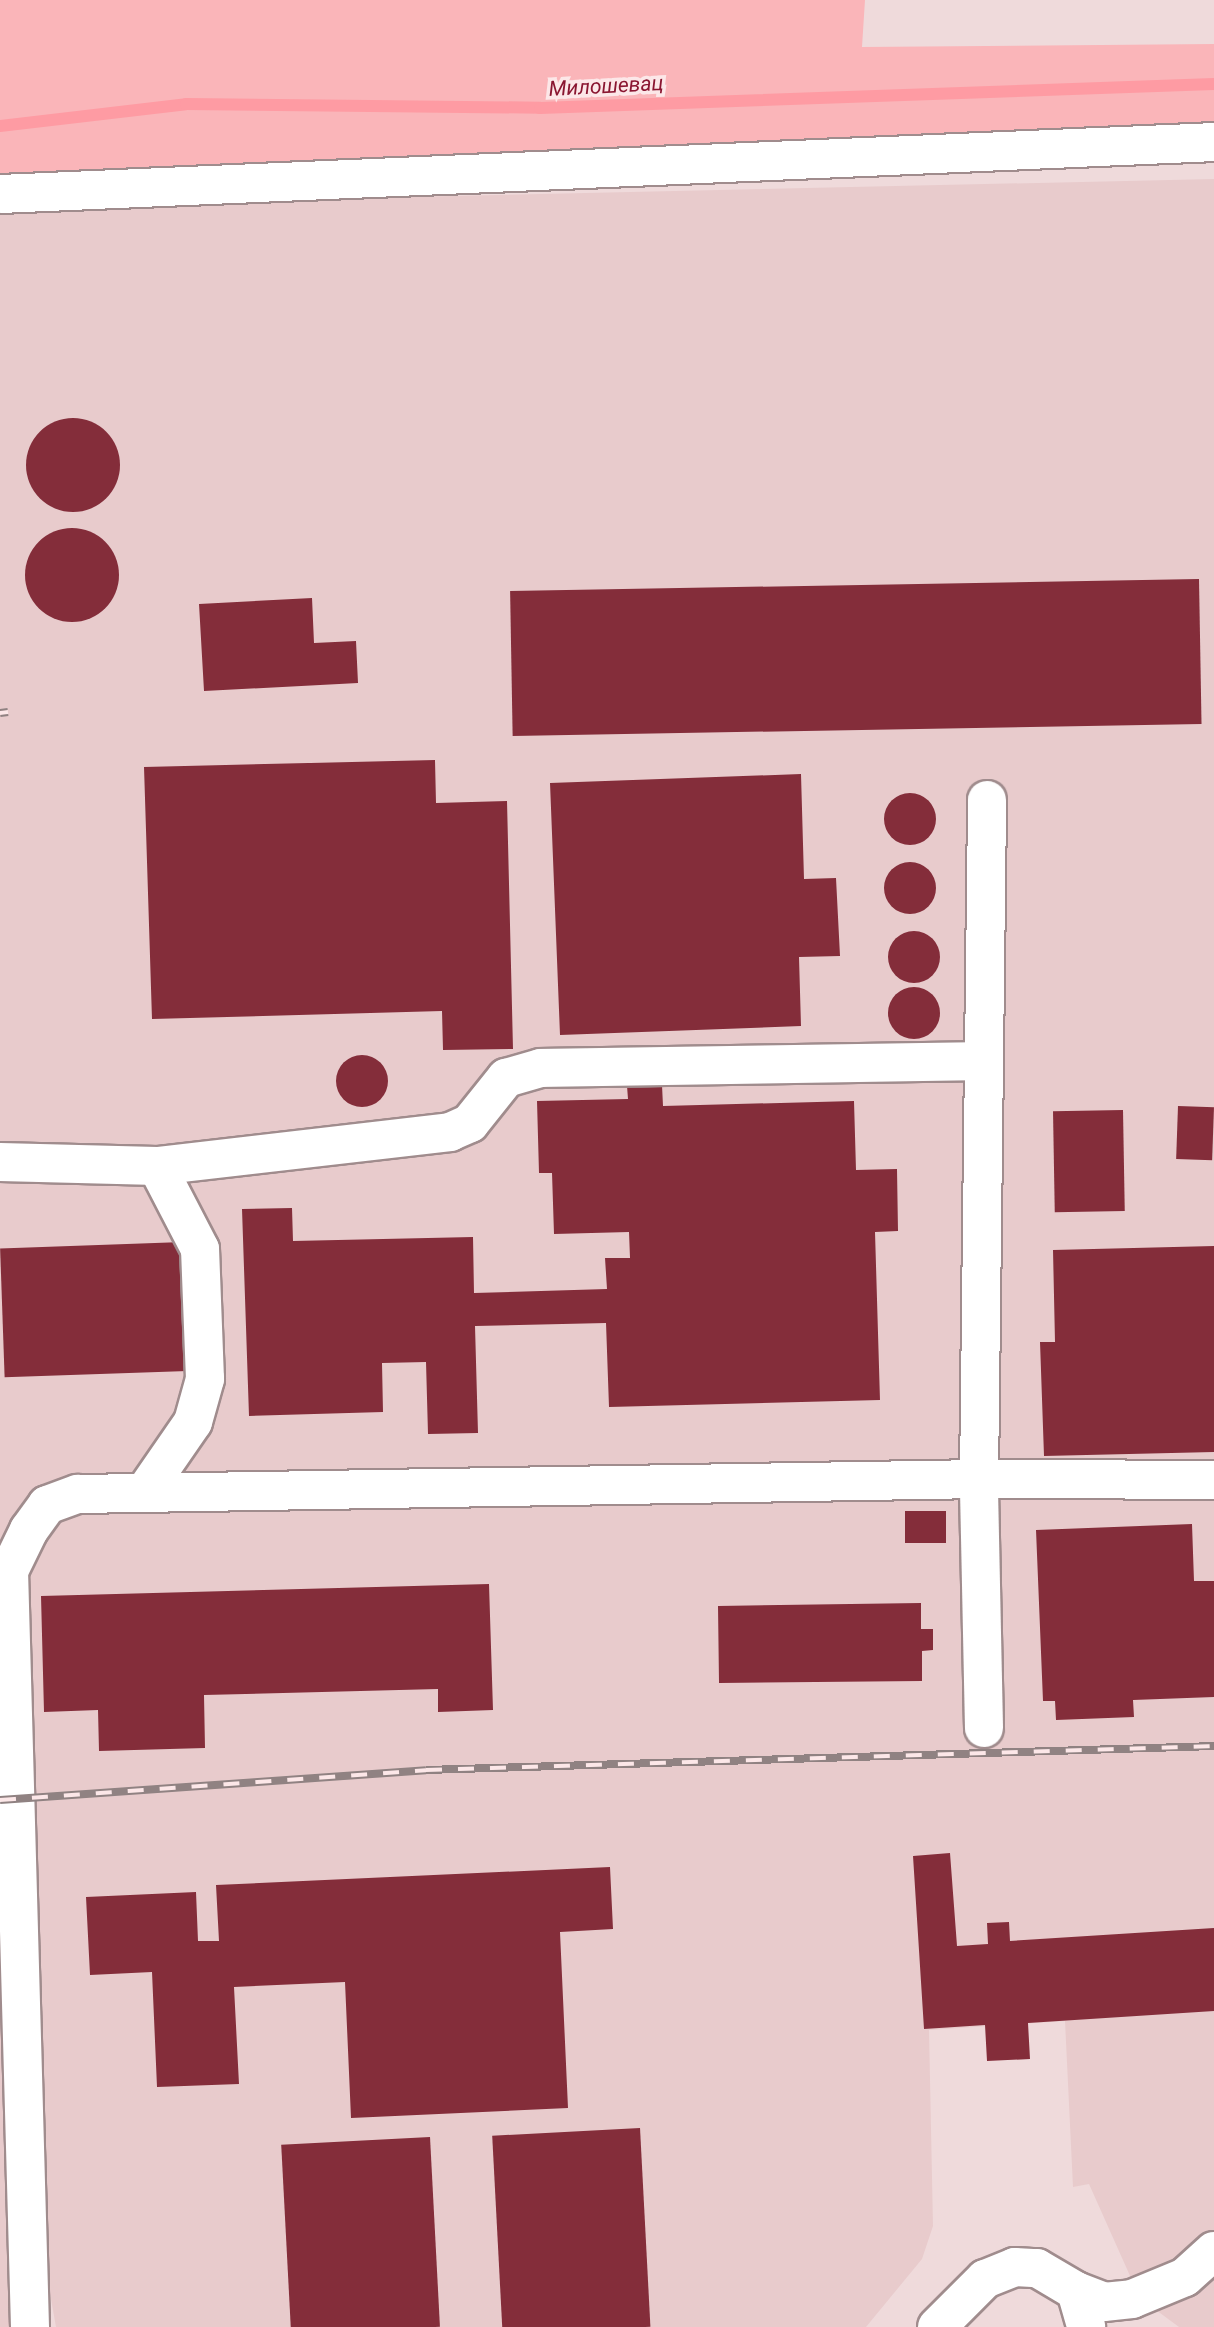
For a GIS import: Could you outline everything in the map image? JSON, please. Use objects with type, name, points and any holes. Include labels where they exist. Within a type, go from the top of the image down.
[{"type":"street","points":[[0,194],[1214,142]]},
{"type":"street","points":[[984,1728],[979,1479],[987,800]]},
{"type":"street","points":[[0,1163],[157,1166],[450,1132],[470,1123],[506,1078],[541,1068],[984,1060]]},
{"type":"street","points":[[144,1493],[193,1422],[205,1380],[200,1249],[157,1166]]},
{"type":"street","points":[[30,2327],[7,1852],[9,1571],[47,1505],[79,1494],[979,1479],[1214,1480]]},
{"type":"street","points":[[937,2327],[985,2279],[1015,2267],[1037,2268],[1081,2309],[1104,2302],[1132,2299],[1185,2277],[1214,2251]]},
{"type":"shaded area","points":[[0,0],[865,0],[862,47],[1214,44],[1214,137],[0,183]]},
{"type":"shaded area","points":[[1214,179],[1214,2327],[1179,2327],[1156,2310],[1135,2287],[1089,2184],[1073,2187],[1065,2021],[929,2030],[933,2226],[922,2259],[866,2327],[56,2327],[49,2288],[22,2295],[21,2327],[0,2327],[0,206]]},
{"type":"building","points":[[73,418],[91,422],[106,432],[116,447],[120,465],[116,483],[106,498],[91,508],[73,512],[55,508],[40,498],[30,483],[26,465],[30,447],[40,432],[55,422]]},
{"type":"building","points":[[72,528],[90,532],[105,542],[115,557],[119,575],[115,593],[105,608],[90,618],[72,622],[54,618],[39,608],[29,593],[25,575],[29,557],[39,542],[54,532]]},
{"type":"building","points":[[1199,579],[1202,724],[513,736],[510,591]]},
{"type":"building","points":[[312,598],[314,643],[356,641],[358,683],[204,691],[199,604]]},
{"type":"building","points":[[435,760],[436,803],[507,801],[513,1049],[443,1050],[442,1011],[152,1019],[144,767]]},
{"type":"building","points":[[801,774],[804,879],[836,878],[840,956],[799,957],[801,1026],[560,1035],[550,783]]},
{"type":"building","points":[[910,793],[920,795],[928,801],[934,809],[934,829],[928,837],[920,843],[910,845],[900,843],[892,837],[886,829],[884,819],[886,809],[892,801],[900,795]]},
{"type":"building","points":[[910,862],[920,864],[928,870],[934,878],[934,898],[928,906],[920,912],[910,914],[900,912],[892,906],[886,898],[884,888],[886,878],[892,870],[900,864]]},
{"type":"building","points":[[914,931],[924,933],[932,939],[938,947],[938,967],[932,975],[924,981],[914,983],[904,981],[896,975],[890,967],[888,957],[890,947],[896,939],[904,933]]},
{"type":"building","points":[[914,987],[924,989],[932,995],[938,1003],[938,1023],[932,1031],[924,1037],[914,1039],[904,1037],[896,1031],[890,1023],[888,1013],[890,1003],[896,995],[904,989]]},
{"type":"building","points":[[362,1055],[381,1062],[388,1081],[381,1100],[362,1107],[343,1100],[336,1081],[343,1062]]},
{"type":"building","points":[[662,1085],[663,1106],[854,1101],[856,1170],[897,1169],[898,1231],[875,1232],[880,1400],[609,1407],[606,1323],[475,1326],[478,1433],[428,1434],[426,1362],[382,1363],[383,1412],[249,1416],[242,1209],[292,1208],[293,1241],[473,1237],[474,1293],[607,1289],[605,1258],[630,1258],[629,1232],[554,1234],[552,1173],[539,1173],[537,1101],[628,1099],[627,1086]]},
{"type":"building","points":[[1178,1106],[1214,1107],[1212,1160],[1176,1159]]},
{"type":"building","points":[[1123,1110],[1125,1211],[1055,1212],[1053,1111]]},
{"type":"building","points":[[183,1242],[188,1371],[5,1377],[0,1248]]},
{"type":"building","points":[[1214,1246],[1214,1452],[1044,1456],[1040,1342],[1055,1342],[1053,1250]]},
{"type":"building","points":[[905,1511],[946,1511],[946,1543],[905,1543]]},
{"type":"building","points":[[1192,1524],[1194,1581],[1214,1581],[1214,1697],[1133,1700],[1134,1717],[1056,1720],[1055,1701],[1043,1701],[1036,1530]]},
{"type":"building","points":[[489,1584],[493,1710],[438,1712],[438,1689],[204,1695],[205,1748],[99,1751],[98,1710],[44,1712],[41,1596]]},
{"type":"building","points":[[921,1603],[921,1629],[933,1629],[933,1650],[922,1651],[922,1681],[719,1683],[718,1606]]},
{"type":"building","points":[[950,1853],[957,1946],[988,1944],[987,1923],[1009,1922],[1010,1941],[1214,1928],[1214,2011],[1028,2023],[1030,2059],[987,2061],[985,2025],[924,2029],[913,1856]]},
{"type":"building","points":[[610,1867],[613,1929],[560,1932],[568,2108],[351,2118],[345,1982],[234,1987],[239,2084],[157,2087],[152,1972],[90,1975],[86,1897],[196,1892],[198,1941],[219,1941],[216,1885]]},
{"type":"building","points":[[640,2128],[650,2327],[502,2327],[492,2136]]},
{"type":"building","points":[[430,2137],[440,2327],[291,2327],[281,2145]]},
{"type":"waterway","name":"Милошевац","points":[[0,126],[186,104],[540,108],[1214,84]]},
{"type":"railway","points":[[0,713],[8,712]]},
{"type":"railway","points":[[0,1800],[426,1770],[1214,1746]]}]
